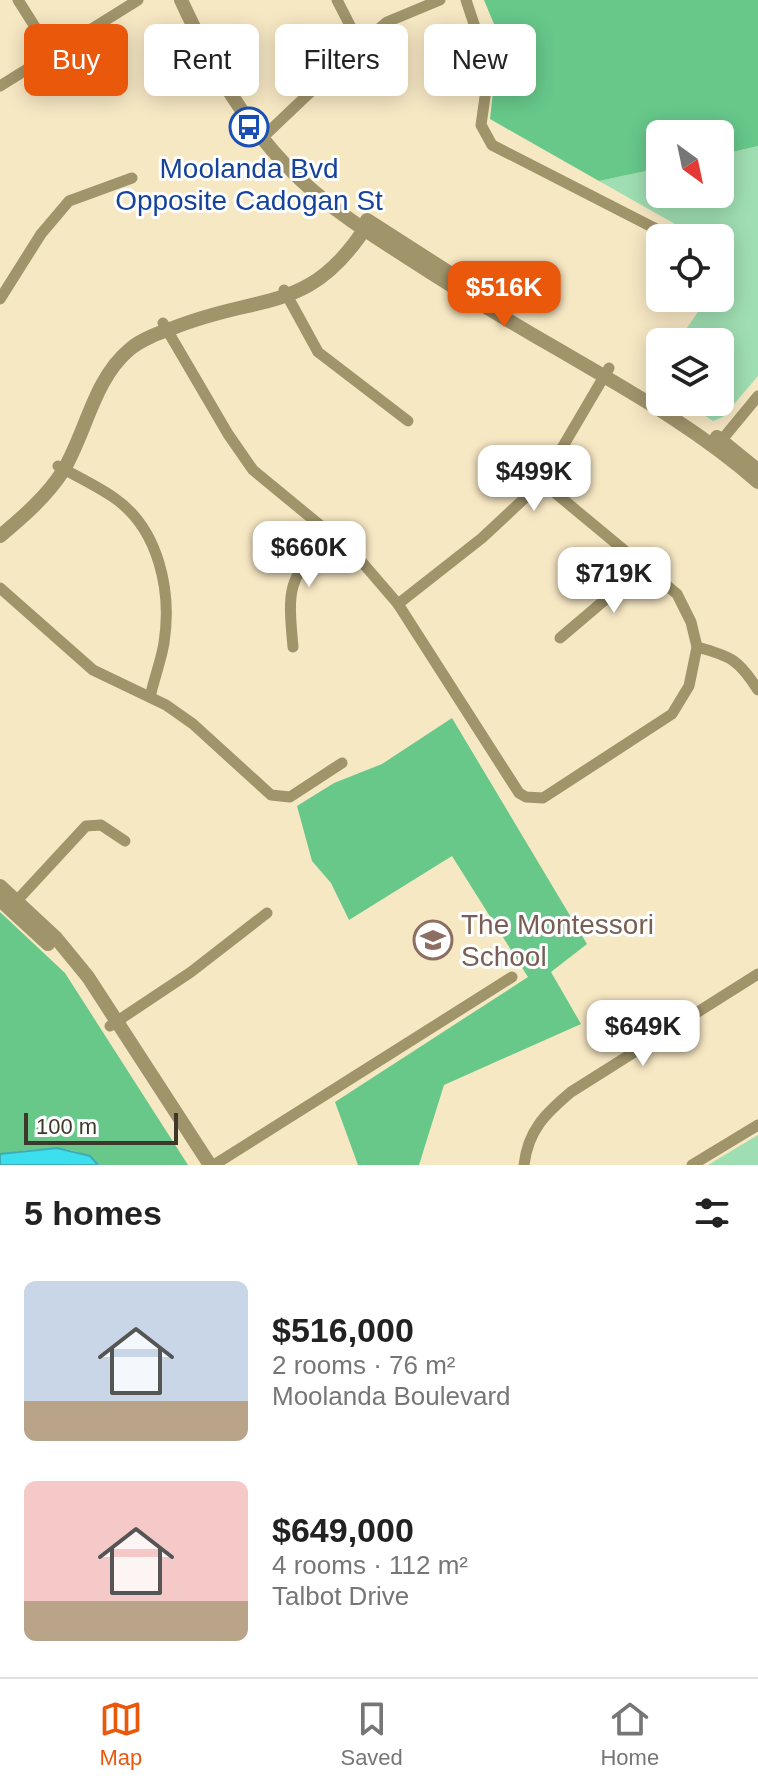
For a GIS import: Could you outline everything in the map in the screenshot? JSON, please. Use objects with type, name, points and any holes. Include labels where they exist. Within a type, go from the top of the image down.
[{"type":"street","points":[[18,0],[33,24]]},
{"type":"street","points":[[98,24],[138,0]]},
{"type":"street","points":[[181,0],[217,73],[301,181],[464,294],[646,393]]},
{"type":"street","points":[[191,0],[233,84],[265,135]]},
{"type":"street","points":[[337,0],[349,24]]},
{"type":"street","points":[[385,24],[440,0]]},
{"type":"street","points":[[466,0],[489,69],[481,125],[492,145],[646,224]]},
{"type":"street","points":[[0,86],[24,70]]},
{"type":"street","points":[[265,135],[306,96]]},
{"type":"street","points":[[0,299],[41,234],[69,201],[132,178]]},
{"type":"street","points":[[0,536],[38,502],[61,468],[92,387],[111,359],[134,338],[306,289],[324,277],[363,224]]},
{"type":"street","points":[[0,284],[16,274]]},
{"type":"street","points":[[286,293],[318,352],[408,421]]},
{"type":"street","points":[[165,327],[228,434],[253,470],[355,554],[398,604],[519,793],[535,799],[543,798],[672,714],[689,686],[697,647],[691,622],[677,594],[542,482]]},
{"type":"street","points":[[606,372],[758,470]]},
{"type":"street","points":[[398,604],[482,538],[542,482],[606,372]]},
{"type":"street","points":[[718,444],[758,396]]},
{"type":"street","points":[[682,416],[718,444],[758,482]]},
{"type":"street","points":[[0,528],[61,468]]},
{"type":"street","points":[[61,468],[115,498],[143,528],[156,553],[167,610],[164,644],[150,697]]},
{"type":"street","points":[[293,647],[289,606],[291,587],[296,575],[327,533]]},
{"type":"street","points":[[560,638],[613,593],[641,563]]},
{"type":"street","points":[[0,588],[93,670],[150,697],[193,724],[271,795],[290,797],[342,763]]},
{"type":"street","points":[[697,647],[725,654],[736,661],[758,690]]},
{"type":"street","points":[[9,903],[86,826],[101,825],[125,841]]},
{"type":"street","points":[[0,886],[9,903],[75,959],[199,1165]]},
{"type":"street","points":[[113,1024],[191,972],[267,913]]},
{"type":"street","points":[[524,1165],[526,1151],[546,1113],[571,1092],[758,974]]},
{"type":"street","points":[[113,1024],[212,1165],[512,977]]},
{"type":"street","points":[[692,1165],[758,1125]]},
{"type":"green space","points":[[484,0],[758,0],[758,146],[734,152],[734,120],[646,120],[646,171],[599,181],[490,119],[493,96],[536,96],[536,24],[494,24]]},
{"type":"green space","points":[[758,146],[758,376],[734,404],[734,328],[687,328],[698,312],[734,312],[734,224],[675,224],[647,208],[734,208],[734,152]]},
{"type":"green space","points":[[646,171],[646,208],[599,181]]},
{"type":"green space","points":[[705,416],[724,416],[723,417],[713,421]]},
{"type":"green space","points":[[452,718],[587,944],[551,972],[581,1024],[444,1085],[419,1165],[358,1165],[335,1102],[528,977],[452,856],[349,920],[331,883],[312,861],[297,806],[334,783],[382,764]]},
{"type":"green space","points":[[0,912],[65,973],[188,1165],[98,1165],[88,1157],[65,1149],[0,1154]]},
{"type":"green space","points":[[758,1135],[758,1165],[708,1165]]},
{"type":"water","points":[[57,1148],[90,1156],[98,1165],[0,1165],[0,1154]]},
{"type":"place","name":"Moolanda Bvd Opposite Cadogan St","points":[[249,127]]},
{"type":"place","name":"The Montessori School","points":[[433,940]]}]
